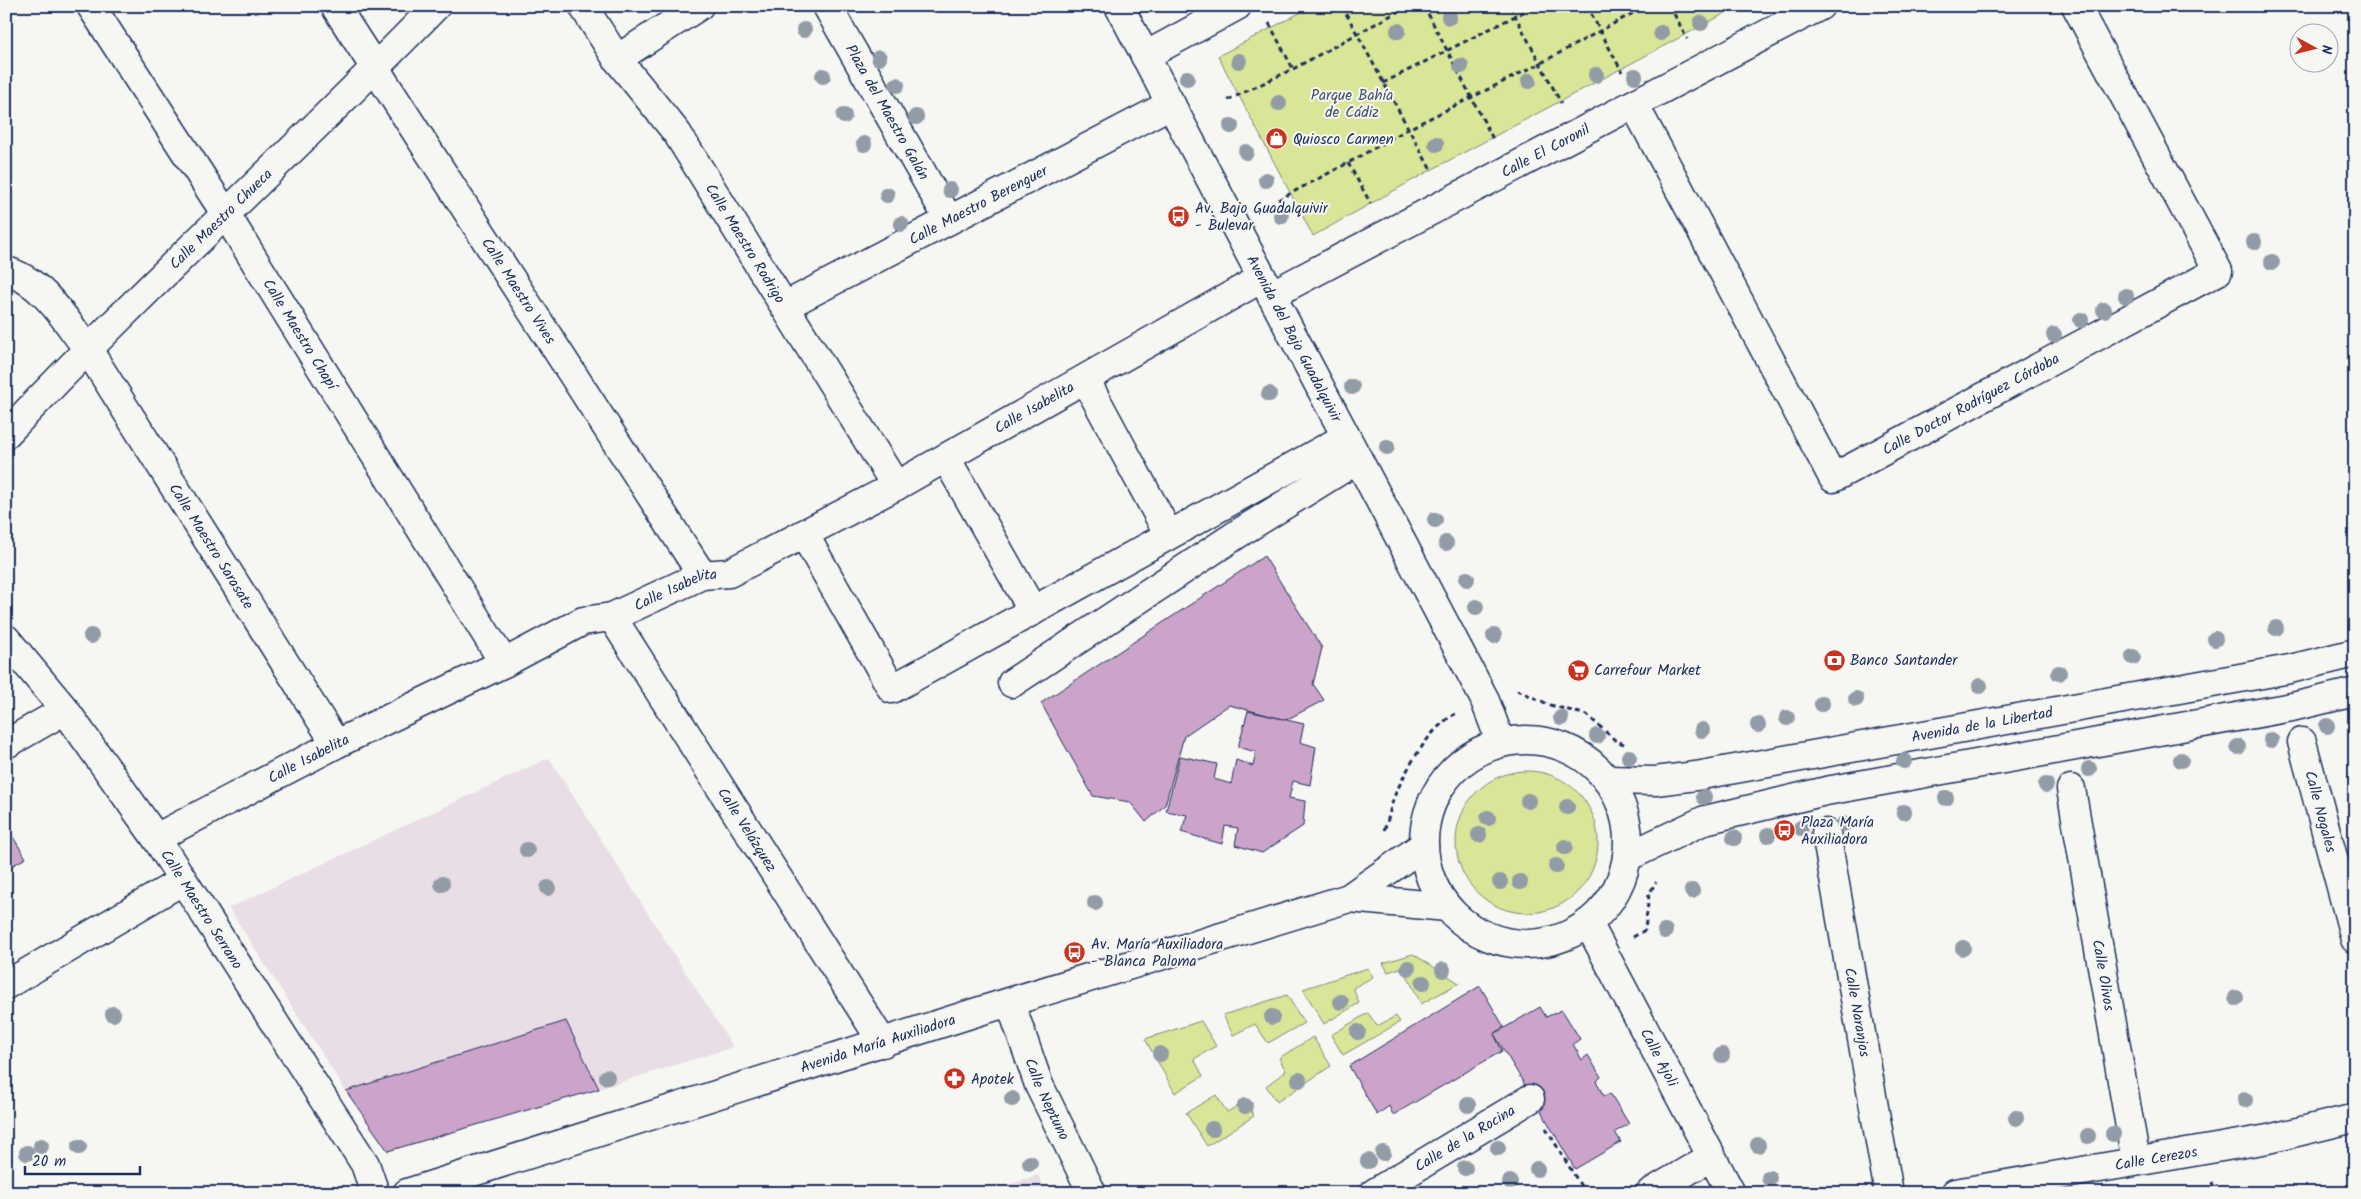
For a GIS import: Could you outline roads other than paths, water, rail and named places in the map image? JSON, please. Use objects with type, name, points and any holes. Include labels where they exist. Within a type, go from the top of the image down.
[{"type":"street","name":"Calle Maestro Chapí","points":[[91,6],[225,214],[504,663]]},
{"type":"street","name":"Calle Maestro Vives","points":[[335,6],[702,574]]},
{"type":"street","name":"Calle Maestro Chueca","points":[[6,434],[87,348],[376,68],[436,6]]},
{"type":"street","name":"Calle Maestro Rodrigo","points":[[583,6],[617,58],[677,132],[896,486]]},
{"type":"street","points":[[617,58],[700,6]]},
{"type":"street","name":"Plaza del Maestro Galán","points":[[826,6],[949,220]]},
{"type":"street","name":"Avenida del Bajo Guadalquivir","points":[[1118,6],[1484,698],[1501,743]]},
{"type":"street","points":[[1145,56],[1237,6]]},
{"type":"street","name":"Calle El Coronil","points":[[1267,286],[1634,104],[1820,6]]},
{"type":"street","name":"Calle Doctor Rodríguez Córdoba","points":[[1634,104],[1833,478],[2218,271],[2076,6]]},
{"type":"street","name":"Calle Maestro Berenguer","points":[[785,306],[1171,104]]},
{"type":"street","name":"Calle Maestro Sarasate","points":[[6,271],[19,274],[49,298],[87,348],[336,744]]},
{"type":"street","name":"Calle Isabelita","points":[[156,838],[336,744],[504,663],[583,621],[612,617],[702,574],[729,573],[896,486],[1085,379],[1267,286]]},
{"type":"street","points":[[1085,379],[1169,535]]},
{"type":"street","points":[[804,534],[892,689],[1169,535],[1352,448]]},
{"type":"street","points":[[1012,683],[1239,533],[1352,448]]},
{"type":"street","points":[[946,458],[1033,611]]},
{"type":"street","name":"Calle Velázquez","points":[[612,617],[883,1044]]},
{"type":"street","name":"Calle Maestro Serrano","points":[[6,639],[65,710],[156,838],[365,1164],[375,1193]]},
{"type":"street","name":"Avenida de la Libertad","points":[[1607,780],[1655,781],[1696,776],[2290,669],[2355,653]]},
{"type":"street","points":[[1626,857],[1705,820],[1826,791],[2292,707],[2355,692]]},
{"type":"street","points":[[6,744],[65,710]]},
{"type":"street","points":[[1530,740],[1560,745],[1586,759],[1607,780],[1620,803],[1627,830],[1626,857],[1620,882],[1606,905],[1588,923],[1561,939],[1530,945],[1499,941],[1470,928],[1447,907],[1430,878],[1424,845],[1427,818],[1437,792],[1454,770],[1475,753],[1501,743],[1530,740]]},
{"type":"street","name":"Calle Nogales","points":[[2302,742],[2355,940]]},
{"type":"street","name":"Calle Olivos","points":[[2071,790],[2136,1161]]},
{"type":"street","name":"Calle Naranjos","points":[[1826,833],[1889,1193]]},
{"type":"street","name":"Avenida María Auxiliadora","points":[[407,1193],[883,1044],[1010,1002],[1349,898],[1424,845]]},
{"type":"street","points":[[6,985],[182,881]]},
{"type":"street","name":"Avenida María Auxiliadora","points":[[1349,898],[1447,907]]},
{"type":"street","name":"Calle Ajoli","points":[[1588,923],[1731,1193]]},
{"type":"street","name":"Calle Neptuno","points":[[1010,1002],[1039,1085],[1092,1193]]},
{"type":"street","name":"Calle de la Rocina","points":[[1374,1193],[1530,1099]]},
{"type":"street","name":"Calle Cerezos","points":[[1955,1193],[2268,1139],[2355,1118]]},
{"type":"street","points":[[1650,1193],[1711,1156]]},
{"type":"place","name":"Quiosco Carmen","points":[[1277,139]]},
{"type":"place","name":"Av. Bajo Guadalquivir - Bulevar","points":[[1179,217]]},
{"type":"place","name":"Banco Santander","points":[[1834,660]]},
{"type":"place","name":"Carrefour Market","points":[[1578,670]]},
{"type":"place","name":"Plaza María Auxiliadora","points":[[1785,831]]},
{"type":"place","name":"Av. María Auxiliadora - Blanca Paloma","points":[[1075,953]]},
{"type":"place","name":"Apotek","points":[[955,1079]]},
{"type":"park label","name":"Parque Bahía de Cádiz","points":[[1352,104]]}]
